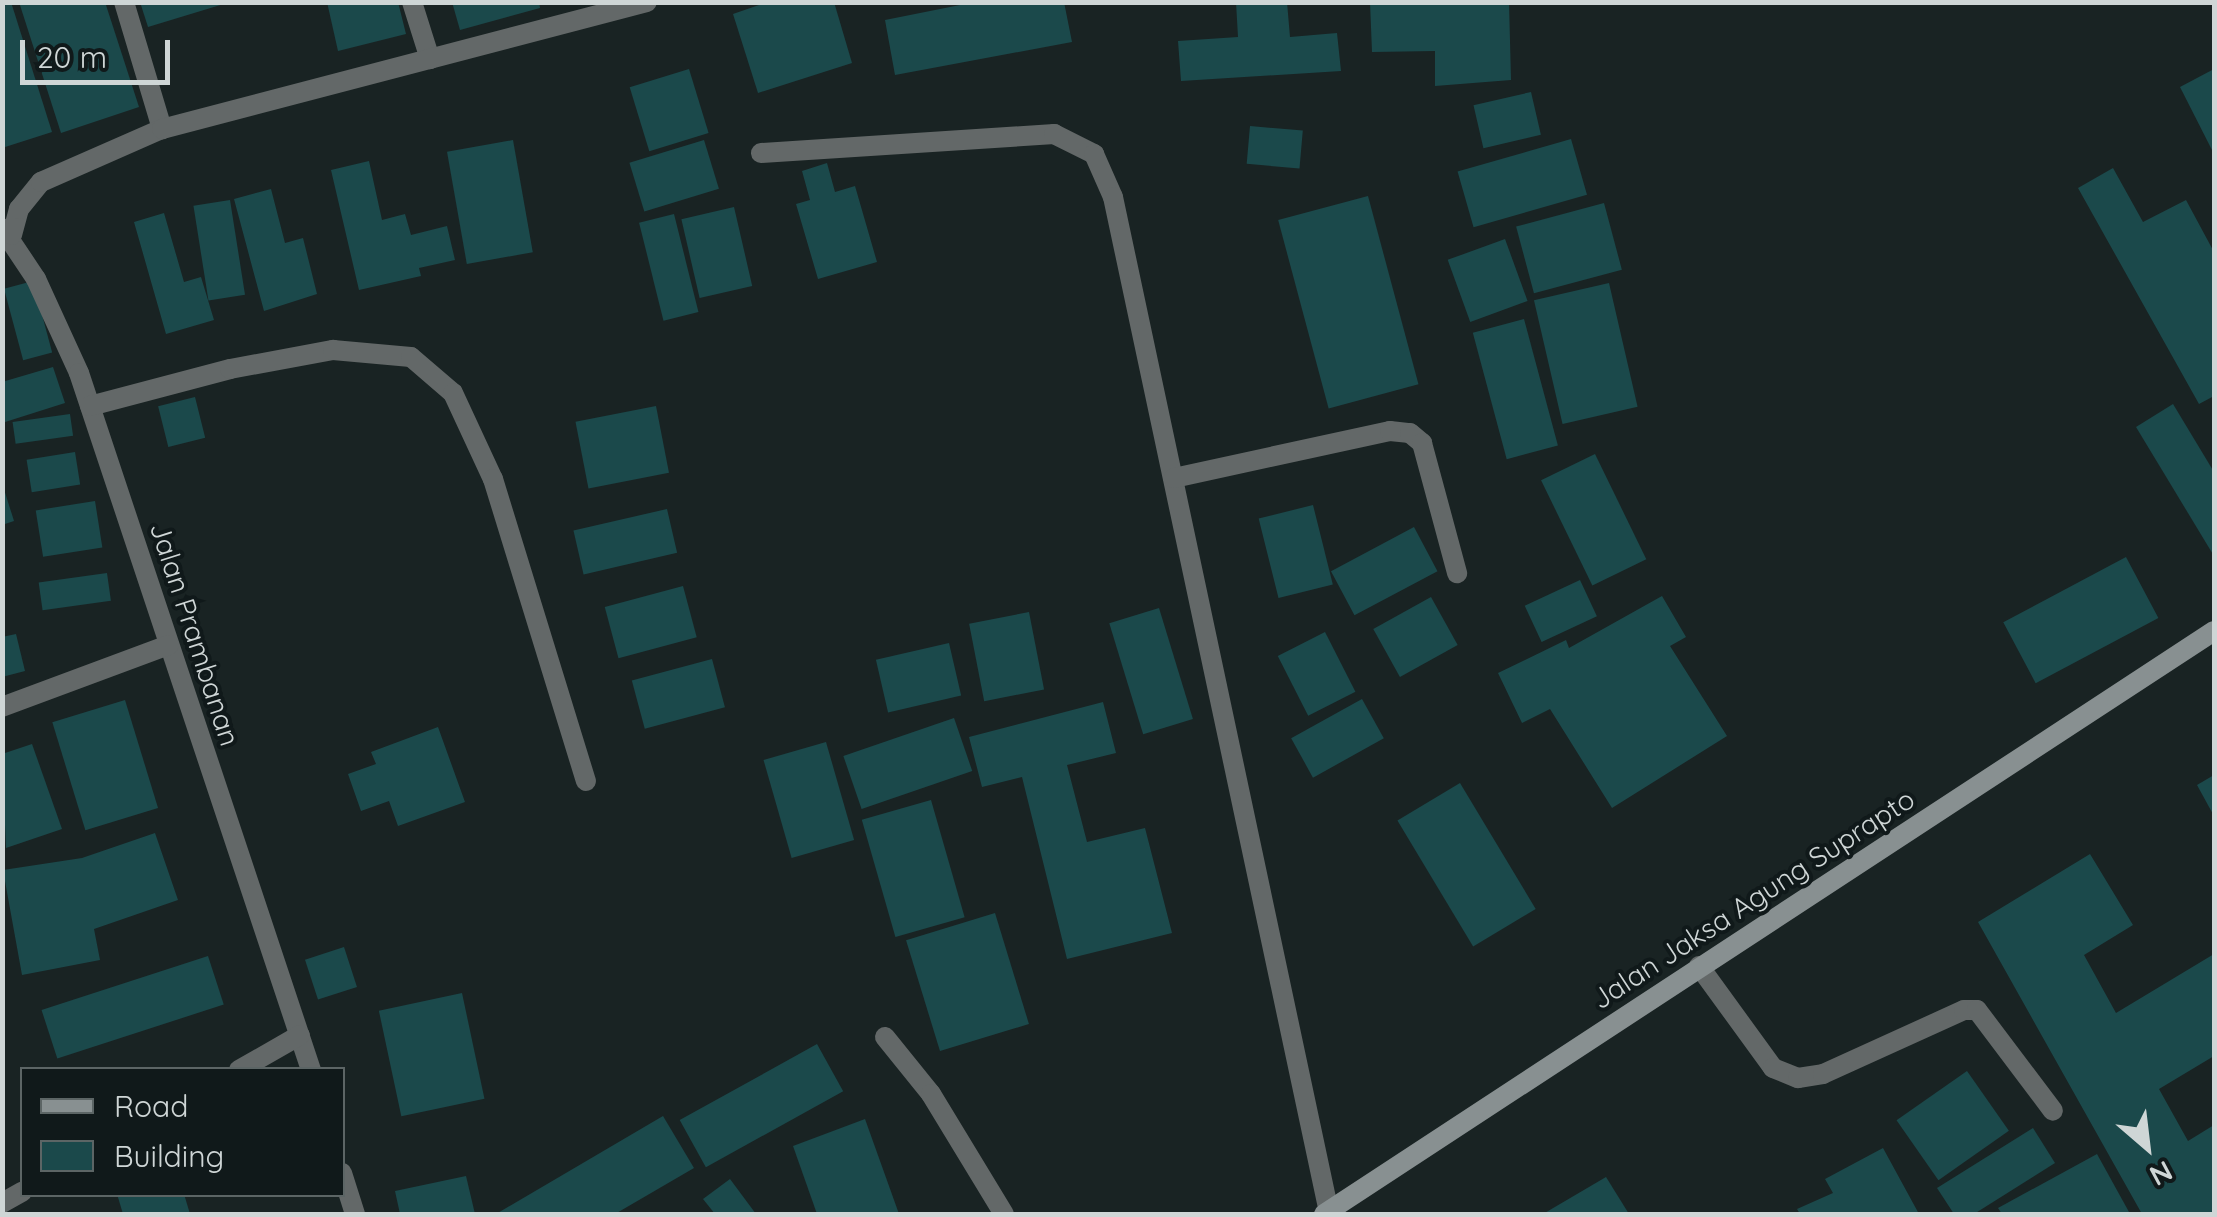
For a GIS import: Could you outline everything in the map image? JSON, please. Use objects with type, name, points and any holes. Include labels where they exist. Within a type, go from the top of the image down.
[{"type":"main road","name":"Jalan Jaksa Agung Suprapto","points":[[1326,1213],[2214,631]]},
{"type":"street","points":[[124,2],[162,129]]},
{"type":"street","points":[[412,2],[430,58]]},
{"type":"street","points":[[7,232],[19,208],[41,182],[162,129],[647,2]]},
{"type":"street","points":[[761,153],[1054,134],[1094,154],[1113,197],[1326,1213]]},
{"type":"street","name":"Jalan Prambanan","points":[[7,232],[56,318],[90,406],[310,1067]]},
{"type":"street","points":[[90,406],[230,369],[334,350],[412,357],[453,393],[493,479],[586,780]]},
{"type":"street","points":[[1174,478],[1390,431],[1410,433],[1422,443],[1457,573]]},
{"type":"street","points":[[2,707],[169,645]]},
{"type":"street","points":[[1699,966],[1761,1056],[1785,1073],[1823,1074],[1964,1010],[1977,1010],[2053,1111]]},
{"type":"street","points":[[244,1067],[300,1035]]},
{"type":"street","points":[[885,1036],[931,1094],[1004,1214]]},
{"type":"street","points":[[345,1182],[356,1214]]},
{"type":"building","points":[[11,2],[52,132],[2,148],[2,5]]},
{"type":"building","points":[[19,2],[105,2],[139,107],[61,133]]},
{"type":"building","points":[[140,2],[227,2],[227,3],[148,27]]},
{"type":"building","points":[[327,2],[398,2],[406,34],[338,51]]},
{"type":"building","points":[[452,2],[539,2],[540,8],[460,30]]},
{"type":"building","points":[[768,2],[834,2],[852,63],[758,93],[733,14]]},
{"type":"building","points":[[975,2],[1064,2],[1072,42],[895,75],[885,20]]},
{"type":"building","points":[[1236,2],[1287,2],[1290,37],[1337,33],[1341,71],[1181,81],[1178,41],[1238,37]]},
{"type":"building","points":[[1370,2],[1509,2],[1511,80],[1435,86],[1435,51],[1372,52]]},
{"type":"building","points":[[689,69],[709,133],[649,151],[630,87]]},
{"type":"building","points":[[2214,69],[2214,154],[2180,87]]},
{"type":"building","points":[[1531,92],[1541,135],[1483,148],[1474,105]]},
{"type":"building","points":[[1250,126],[1303,131],[1299,168],[1247,164]]},
{"type":"building","points":[[1571,139],[1587,195],[1474,227],[1458,172]]},
{"type":"building","points":[[513,140],[533,252],[467,264],[447,152]]},
{"type":"building","points":[[704,140],[719,189],[644,212],[629,163]]},
{"type":"building","points":[[369,161],[382,220],[405,214],[411,235],[447,226],[455,260],[419,268],[421,276],[359,290],[331,170]]},
{"type":"building","points":[[827,163],[835,192],[855,186],[877,262],[818,279],[796,204],[810,200],[802,171]]},
{"type":"building","points":[[2113,168],[2143,222],[2186,200],[2214,252],[2214,396],[2199,404],[2078,188]]},
{"type":"building","points":[[271,189],[285,243],[303,238],[317,294],[264,311],[234,199]]},
{"type":"building","points":[[1368,196],[1418,384],[1329,408],[1278,220]]},
{"type":"building","points":[[230,200],[245,295],[208,301],[193,206]]},
{"type":"building","points":[[1604,203],[1622,270],[1534,293],[1516,227]]},
{"type":"building","points":[[734,207],[752,286],[700,298],[681,219]]},
{"type":"building","points":[[164,213],[184,282],[201,277],[214,320],[166,334],[134,222]]},
{"type":"building","points":[[674,214],[698,312],[664,321],[639,223]]},
{"type":"building","points":[[1505,239],[1528,301],[1470,322],[1448,260]]},
{"type":"building","points":[[33,281],[52,352],[23,360],[4,289]]},
{"type":"building","points":[[1609,283],[1638,407],[1563,424],[1534,300]]},
{"type":"building","points":[[1524,319],[1558,446],[1507,459],[1473,333]]},
{"type":"building","points":[[53,367],[65,403],[2,423],[2,382]]},
{"type":"building","points":[[195,397],[205,438],[168,447],[158,406]]},
{"type":"building","points":[[2173,404],[2214,472],[2214,556],[2136,427]]},
{"type":"building","points":[[656,406],[669,473],[588,488],[576,422]]},
{"type":"building","points":[[70,414],[73,436],[16,444],[13,422]]},
{"type":"building","points":[[75,452],[80,485],[32,492],[27,460]]},
{"type":"building","points":[[1595,454],[1646,559],[1592,585],[1541,480]]},
{"type":"building","points":[[2,483],[14,521],[2,525]]},
{"type":"building","points":[[95,501],[102,547],[43,557],[36,510]]},
{"type":"building","points":[[1313,505],[1333,585],[1279,598],[1259,519]]},
{"type":"building","points":[[667,509],[677,553],[584,574],[573,531]]},
{"type":"building","points":[[1414,527],[1437,571],[1354,615],[1331,571]]},
{"type":"building","points":[[2126,557],[2158,618],[2036,683],[2003,622]]},
{"type":"building","points":[[107,573],[111,601],[43,610],[39,583]]},
{"type":"building","points":[[1580,580],[1597,616],[1542,642],[1525,606]]},
{"type":"building","points":[[683,586],[697,637],[618,658],[605,607]]},
{"type":"building","points":[[1662,596],[1686,637],[1670,646],[1727,736],[1612,808],[1550,709],[1522,723],[1498,673],[1566,640],[1569,648]]},
{"type":"building","points":[[1431,597],[1458,645],[1400,677],[1373,629]]},
{"type":"building","points":[[1159,608],[1193,719],[1143,734],[1109,623]]},
{"type":"building","points":[[1029,612],[1044,690],[984,701],[969,624]]},
{"type":"building","points":[[1325,632],[1355,692],[1308,716],[1278,656]]},
{"type":"building","points":[[16,634],[25,671],[2,677],[2,637]]},
{"type":"building","points":[[949,643],[961,696],[888,712],[876,660]]},
{"type":"building","points":[[712,659],[725,707],[645,729],[632,680]]},
{"type":"building","points":[[1362,699],[1384,738],[1313,778],[1291,738]]},
{"type":"building","points":[[125,700],[158,808],[85,830],[52,722]]},
{"type":"building","points":[[1103,702],[1116,753],[1067,765],[1087,842],[1145,828],[1172,933],[1067,959],[1022,777],[982,787],[969,737]]},
{"type":"building","points":[[954,718],[972,771],[862,809],[843,756]]},
{"type":"building","points":[[438,727],[465,802],[398,826],[389,801],[361,811],[348,774],[376,764],[371,752]]},
{"type":"building","points":[[826,742],[854,840],[792,858],[764,760]]},
{"type":"building","points":[[32,744],[62,829],[6,848],[2,754]]},
{"type":"building","points":[[2214,775],[2214,816],[2197,785]]},
{"type":"building","points":[[1460,783],[1536,909],[1473,947],[1397,821]]},
{"type":"building","points":[[931,800],[965,917],[895,937],[862,820]]},
{"type":"building","points":[[155,833],[178,900],[94,929],[100,960],[22,975],[3,870],[82,858]]},
{"type":"building","points":[[2090,854],[2133,925],[2084,955],[2116,1013],[2214,954],[2214,1056],[2159,1089],[2188,1141],[2214,1125],[2214,1214],[2142,1214],[1978,922]]},
{"type":"building","points":[[995,913],[1029,1024],[940,1051],[906,940]]},
{"type":"building","points":[[344,947],[357,987],[318,1000],[305,960]]},
{"type":"building","points":[[208,956],[224,1005],[57,1059],[42,1010]]},
{"type":"building","points":[[462,993],[484,1099],[401,1116],[379,1011]]},
{"type":"building","points":[[817,1044],[843,1091],[706,1167],[680,1120]]},
{"type":"building","points":[[1967,1071],[2009,1131],[1938,1180],[1897,1120]]},
{"type":"building","points":[[663,1116],[694,1168],[615,1214],[496,1214]]},
{"type":"building","points":[[865,1119],[899,1214],[817,1214],[793,1146]]},
{"type":"building","points":[[2033,1128],[2055,1163],[1974,1214],[1954,1214],[1937,1188]]},
{"type":"building","points":[[1883,1148],[1919,1214],[1800,1214],[1797,1209],[1833,1193],[1825,1179]]},
{"type":"building","points":[[2097,1154],[2129,1212],[2002,1214],[1998,1208]]},
{"type":"building","points":[[466,1176],[475,1214],[400,1214],[395,1191]]},
{"type":"building","points":[[1606,1177],[1629,1214],[1543,1214]]},
{"type":"building","points":[[730,1179],[756,1214],[715,1214],[703,1199]]},
{"type":"building","points":[[118,1197],[185,1197],[190,1214],[123,1214]]}]
